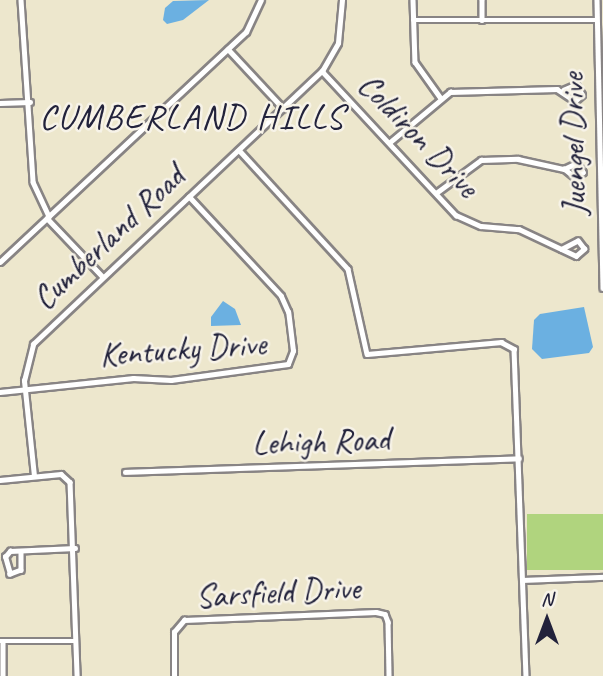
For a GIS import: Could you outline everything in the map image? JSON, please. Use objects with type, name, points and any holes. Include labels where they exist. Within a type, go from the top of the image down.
[{"type":"street","points":[[21,0],[34,188],[48,217],[103,277]]},
{"type":"street","points":[[0,262],[228,49],[253,23],[261,0]]},
{"type":"street","name":"Cumberland Road","points":[[34,476],[25,389],[25,363],[33,344],[322,71],[338,43],[342,0]]},
{"type":"street","points":[[413,0],[417,68],[440,97]]},
{"type":"street","points":[[482,0],[482,20]]},
{"type":"street","name":"Juengel Drive","points":[[597,0],[603,288]]},
{"type":"street","points":[[413,20],[597,20]]},
{"type":"street","points":[[228,49],[283,108]]},
{"type":"street","name":"Coldiron Drive","points":[[322,71],[436,193],[469,222],[519,229],[576,256],[584,247],[575,241],[562,249]]},
{"type":"street","points":[[389,143],[440,97],[466,89],[564,90]]},
{"type":"street","points":[[0,103],[30,102]]},
{"type":"street","points":[[239,150],[346,265],[355,282],[362,346],[367,354],[501,342],[511,345],[519,458],[526,676]]},
{"type":"street","points":[[436,193],[481,160],[518,159],[564,169]]},
{"type":"street","name":"Kentucky Drive","points":[[0,392],[132,377],[171,380],[281,368],[291,362],[289,317],[281,296],[189,197]]},
{"type":"street","name":"Lehigh Road","points":[[125,472],[519,458]]},
{"type":"street","points":[[0,480],[34,476],[67,477],[75,548],[76,676]]},
{"type":"street","points":[[20,551],[20,570],[10,574],[6,554],[20,551],[75,548]]},
{"type":"street","points":[[524,580],[603,577]]},
{"type":"street","name":"Sarsfield Drive","points":[[174,676],[176,628],[181,622],[198,619],[385,614],[389,676]]},
{"type":"street","points":[[3,676],[2,641],[76,641]]},
{"type":"green space","points":[[527,514],[603,514],[603,570],[527,570]]},
{"type":"water","points":[[209,0],[183,20],[167,24],[163,20],[165,8],[173,1]]},
{"type":"water","points":[[223,301],[235,309],[241,325],[211,326],[211,317]]},
{"type":"water","points":[[584,307],[593,347],[589,353],[542,359],[532,349],[534,320],[540,314]]},
{"type":"district","name":"CUMBERLAND HILLS","points":[[192,117]]}]
